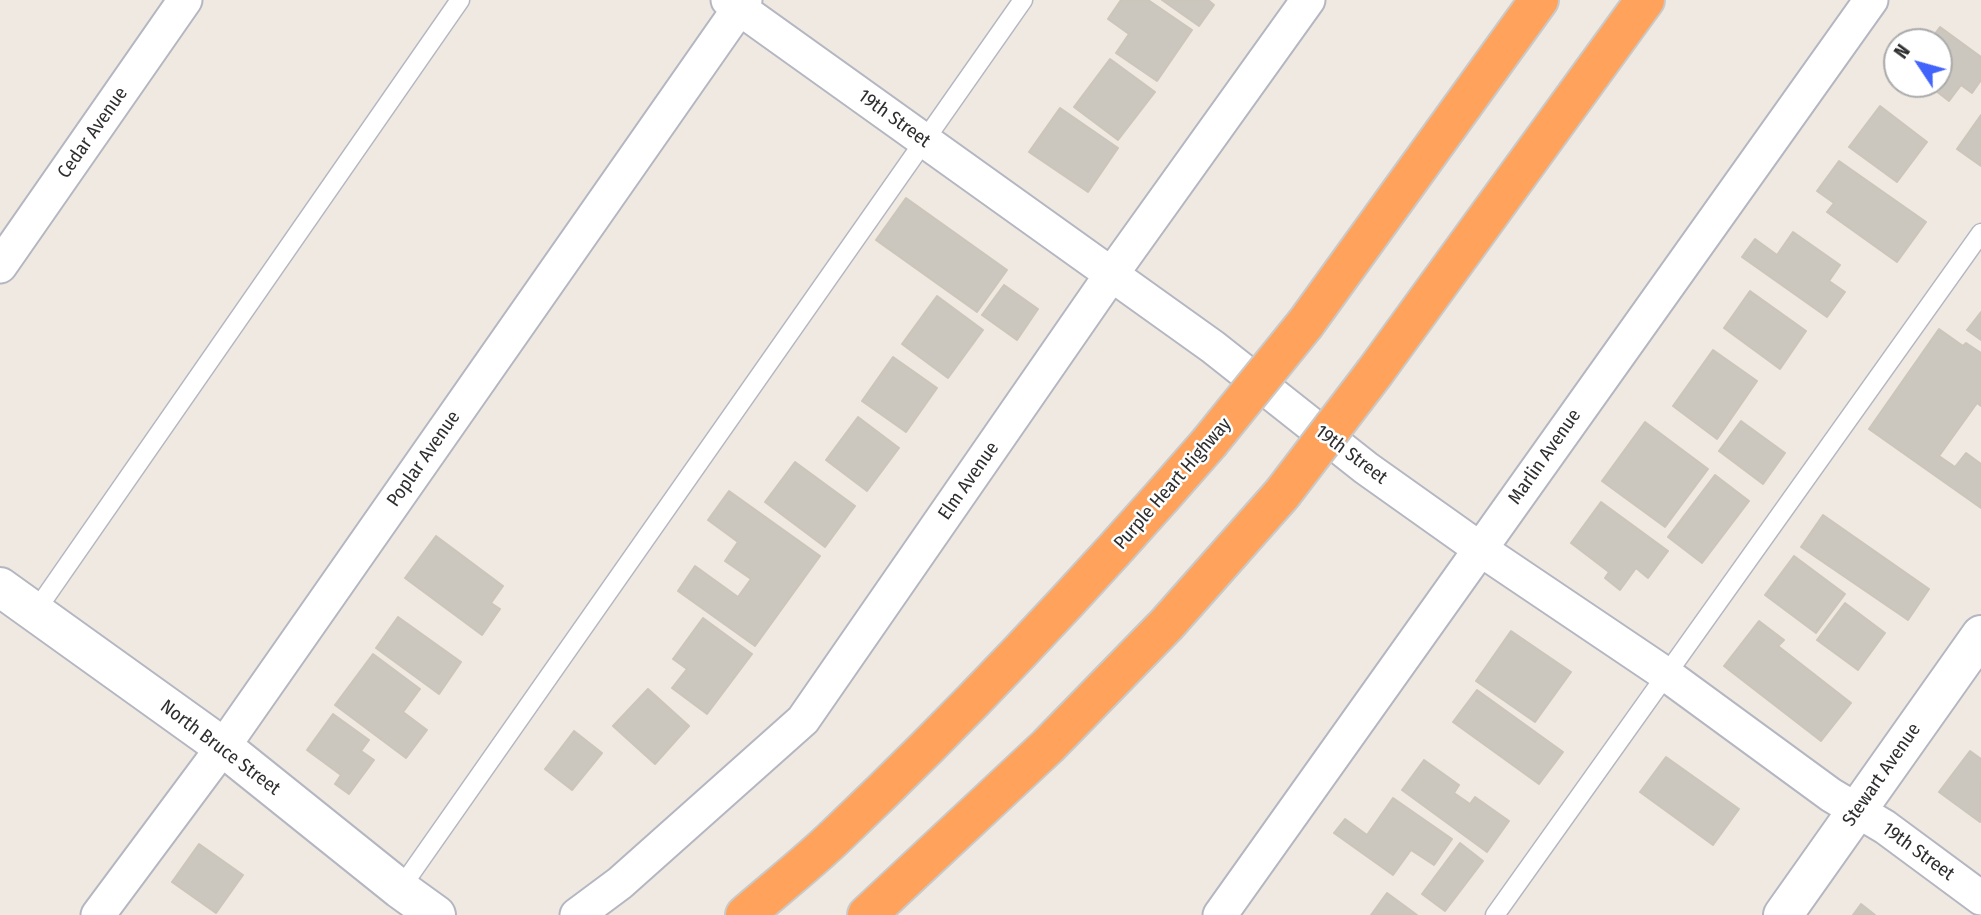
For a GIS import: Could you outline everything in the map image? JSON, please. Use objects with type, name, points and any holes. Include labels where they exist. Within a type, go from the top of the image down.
[{"type":"highway","name":"Purple Heart Highway","points":[[745,915],[836,837],[1004,671],[1117,549],[1209,443],[1306,323],[1539,0]]},
{"type":"highway","points":[[867,915],[1048,746],[1167,624],[1282,494],[1375,372],[1645,0]]},
{"type":"street","name":"Cedar Avenue","points":[[0,266],[186,0]]},
{"type":"street","name":"Elm Avenue","points":[[577,915],[630,874],[803,720],[1111,275],[1308,0]]},
{"type":"street","name":"Marlin Avenue","points":[[1220,915],[1871,0]]},
{"type":"street","name":"19th Street","points":[[738,3],[924,141],[1213,347],[1366,468],[1480,549],[1667,675],[1831,795],[1885,827],[1981,898]]},
{"type":"street","name":"Poplar Avenue","points":[[98,915],[222,747],[738,3]]},
{"type":"street","name":"North Bruce Street","points":[[0,587],[222,747],[436,915]]},
{"type":"street","name":"Stewart Avenue","points":[[1783,915],[1981,635]]},
{"type":"lane","points":[[35,612],[460,0]]},
{"type":"lane","points":[[400,889],[1023,0]]},
{"type":"lane","points":[[1495,915],[1981,233]]},
{"type":"building","points":[[1121,0],[1148,0],[1192,30],[1157,81],[1116,53],[1129,34],[1108,19]]},
{"type":"building","points":[[1162,0],[1208,0],[1214,5],[1199,26]]},
{"type":"building","points":[[1953,37],[1981,57],[1981,80],[1972,93],[1961,85],[1953,96]]},
{"type":"building","points":[[1110,59],[1155,92],[1118,140],[1074,107]]},
{"type":"building","points":[[1880,106],[1927,142],[1897,182],[1849,147]]},
{"type":"building","points":[[1060,108],[1118,148],[1088,192],[1029,152]]},
{"type":"building","points":[[1981,115],[1981,166],[1957,149]]},
{"type":"building","points":[[1839,161],[1926,222],[1897,262],[1827,212],[1834,203],[1817,191]]},
{"type":"building","points":[[906,198],[1007,270],[977,312],[876,240]]},
{"type":"building","points":[[1793,232],[1840,265],[1829,281],[1845,292],[1827,317],[1742,257],[1755,239],[1777,255]]},
{"type":"building","points":[[1004,285],[1038,309],[1017,340],[982,315]]},
{"type":"building","points":[[1750,291],[1806,331],[1780,369],[1724,328]]},
{"type":"building","points":[[937,296],[983,330],[948,378],[902,344]]},
{"type":"building","points":[[1981,312],[1981,340],[1967,330]]},
{"type":"building","points":[[1939,329],[1963,346],[1966,343],[1981,353],[1981,406],[1977,403],[1939,456],[1955,467],[1966,453],[1981,464],[1981,508],[1869,429]]},
{"type":"building","points":[[1713,350],[1757,381],[1717,439],[1673,406]]},
{"type":"building","points":[[893,357],[937,388],[906,432],[862,401]]},
{"type":"building","points":[[858,417],[899,448],[867,491],[826,460]]},
{"type":"building","points":[[1741,421],[1785,453],[1763,484],[1719,451]]},
{"type":"building","points":[[1645,422],[1708,469],[1665,527],[1602,481]]},
{"type":"building","points":[[795,462],[855,506],[825,547],[765,502]]},
{"type":"building","points":[[1715,475],[1749,501],[1702,563],[1668,537]]},
{"type":"building","points":[[729,491],[820,556],[755,646],[678,591],[695,566],[738,597],[751,579],[725,561],[738,542],[708,520]]},
{"type":"building","points":[[1601,502],[1668,551],[1648,578],[1636,568],[1620,590],[1605,578],[1609,572],[1571,543]]},
{"type":"building","points":[[1823,515],[1929,589],[1908,620],[1801,547]]},
{"type":"building","points":[[436,536],[503,586],[491,603],[500,609],[482,635],[405,578]]},
{"type":"building","points":[[1794,556],[1845,594],[1816,633],[1765,595]]},
{"type":"building","points":[[1845,603],[1885,633],[1858,670],[1817,640]]},
{"type":"building","points":[[398,617],[461,662],[439,694],[376,648]]},
{"type":"building","points":[[703,618],[752,654],[707,714],[672,688],[687,669],[673,659]]},
{"type":"building","points":[[1759,621],[1784,640],[1778,646],[1851,703],[1821,741],[1724,666]]},
{"type":"building","points":[[1511,631],[1571,672],[1535,722],[1476,681]]},
{"type":"building","points":[[373,654],[420,689],[403,712],[427,730],[406,758],[335,705]]},
{"type":"building","points":[[648,689],[689,726],[655,764],[613,726]]},
{"type":"building","points":[[1477,690],[1563,752],[1539,784],[1453,722]]},
{"type":"building","points":[[333,714],[369,740],[361,751],[374,760],[349,794],[335,784],[341,775],[307,750]]},
{"type":"building","points":[[574,731],[602,753],[572,790],[545,769]]},
{"type":"building","points":[[1970,751],[1981,759],[1980,822],[1939,792]]},
{"type":"building","points":[[1666,757],[1739,809],[1713,845],[1640,792]]},
{"type":"building","points":[[1424,760],[1459,785],[1454,793],[1470,804],[1475,797],[1509,821],[1487,852],[1402,790]]},
{"type":"building","points":[[1393,798],[1452,839],[1434,865],[1411,850],[1393,875],[1334,833],[1345,819],[1367,835]]},
{"type":"building","points":[[1460,843],[1483,861],[1445,911],[1422,894]]},
{"type":"building","points":[[199,844],[243,875],[216,913],[172,882]]},
{"type":"building","points":[[1387,893],[1417,915],[1371,915]]},
{"type":"building","points":[[1861,904],[1875,915],[1853,915]]}]
